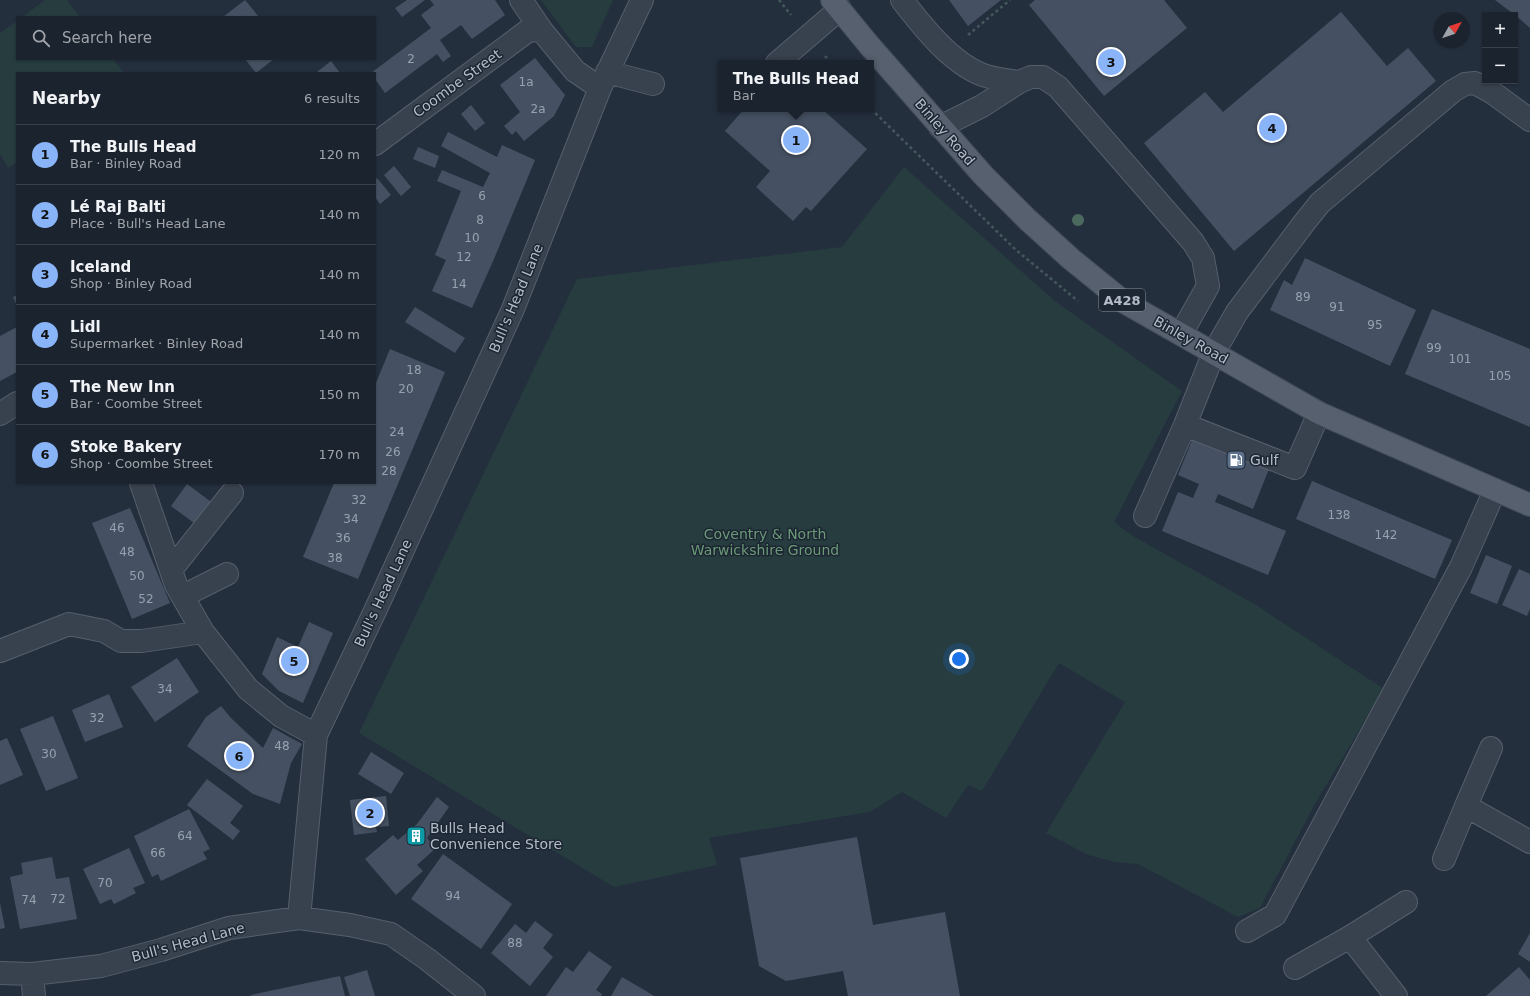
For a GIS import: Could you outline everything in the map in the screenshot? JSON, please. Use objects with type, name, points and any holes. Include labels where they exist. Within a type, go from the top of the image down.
[{"type":"main road","name":"Binley Road","points":[[836,4],[940,127],[983,175],[1028,220],[1071,259],[1124,302],[1319,413],[1530,505]]},
{"type":"street","points":[[521,0],[542,31],[575,71],[603,80],[653,84]]},
{"type":"street","name":"Bull's Head Lane","points":[[0,973],[32,974],[101,966],[161,950],[229,928],[299,918],[316,735],[375,611],[513,309],[603,80],[642,0]]},
{"type":"street","points":[[902,0],[948,52],[961,64],[983,75],[1019,82]]},
{"type":"street","points":[[780,60],[836,4]]},
{"type":"street","name":"Coombe Street","points":[[376,143],[529,30],[542,31]]},
{"type":"street","points":[[940,127],[982,106],[1019,82],[1031,77],[1043,77],[1058,87],[1193,242],[1203,258],[1208,286],[1181,334]]},
{"type":"street","points":[[1145,516],[1185,425],[1214,352],[1237,312],[1320,203],[1453,91],[1465,84],[1475,83],[1493,93],[1530,120]]},
{"type":"street","points":[[0,414],[16,404]]},
{"type":"street","points":[[1185,425],[1295,468],[1319,413]]},
{"type":"street","points":[[141,484],[176,585],[203,632],[248,689],[281,716],[316,735]]},
{"type":"street","points":[[1247,931],[1274,915],[1461,567],[1495,490]]},
{"type":"street","points":[[171,570],[232,493]]},
{"type":"street","points":[[183,596],[227,574]]},
{"type":"street","points":[[0,651],[68,624],[104,631],[121,641],[142,641],[203,632]]},
{"type":"street","points":[[1444,859],[1491,748]]},
{"type":"street","points":[[1466,806],[1530,842]]},
{"type":"street","points":[[1295,968],[1350,937],[1406,902]]},
{"type":"street","points":[[299,918],[350,924],[391,934],[427,959],[474,996]]},
{"type":"street","points":[[1350,937],[1396,996]]},
{"type":"street","points":[[32,974],[34,996]]},
{"type":"path","points":[[948,52],[1010,0]]},
{"type":"green space","points":[[45,0],[67,0],[79,16],[23,16]]},
{"type":"green space","points":[[541,0],[613,0],[592,47],[576,47]]},
{"type":"green space","points":[[16,22],[16,60],[114,60],[123,72],[16,72],[16,163],[8,168],[0,154],[0,33]]},
{"type":"green space","name":"Coventry & North Warwickshire Ground","points":[[904,167],[1056,302],[1182,391],[1114,522],[1133,536],[1256,605],[1384,689],[1316,802],[1260,908],[1238,917],[1138,864],[1115,862],[1088,855],[1046,833],[1125,702],[1059,663],[982,791],[968,785],[946,818],[902,792],[870,812],[709,838],[717,865],[614,887],[359,733],[577,279],[842,247]]},
{"type":"building","points":[[245,0],[258,16],[224,16]]},
{"type":"building","points":[[407,0],[425,0],[402,17],[395,8]]},
{"type":"building","points":[[430,0],[495,0],[505,15],[472,39],[461,25],[440,40],[451,56],[443,62],[437,54],[385,93],[376,80],[376,72],[372,72],[431,28],[421,15],[434,5]]},
{"type":"building","points":[[949,0],[1001,0],[968,26]]},
{"type":"building","points":[[1035,0],[1164,0],[1187,28],[1104,96],[1029,5]]},
{"type":"building","points":[[1495,0],[1530,0],[1530,28],[1518,18],[1518,12],[1511,12]]},
{"type":"building","points":[[1341,12],[1387,66],[1408,48],[1436,81],[1234,251],[1144,143],[1205,92],[1223,112]]},
{"type":"building","points":[[535,58],[565,95],[554,116],[524,141],[516,131],[512,135],[504,126],[520,112],[500,85]]},
{"type":"building","points":[[246,60],[273,60],[257,72],[255,72]]},
{"type":"building","points":[[331,61],[339,72],[317,72]]},
{"type":"building","points":[[471,105],[485,123],[475,131],[461,114]]},
{"type":"building","points":[[741,112],[825,112],[867,149],[811,211],[806,207],[793,221],[756,187],[770,171],[725,131]]},
{"type":"building","points":[[448,132],[497,157],[502,145],[535,160],[472,308],[432,291],[446,260],[435,255],[461,191],[437,181],[442,170],[483,187],[490,173],[441,146]]},
{"type":"building","points":[[418,147],[439,156],[435,168],[413,159]]},
{"type":"building","points":[[394,166],[411,187],[401,196],[384,175]]},
{"type":"building","points":[[376,178],[391,195],[380,204],[376,198]]},
{"type":"building","points":[[1305,258],[1416,310],[1390,366],[1270,310],[1284,280],[1292,285]]},
{"type":"building","points":[[16,296],[16,304],[13,297]]},
{"type":"building","points":[[415,307],[465,338],[455,353],[405,322]]},
{"type":"building","points":[[1432,309],[1530,349],[1530,427],[1405,374]]},
{"type":"building","points":[[16,328],[16,373],[0,381],[0,336]]},
{"type":"building","points":[[390,349],[445,372],[358,579],[303,557],[334,484],[376,484],[376,383]]},
{"type":"building","points":[[1201,418],[1277,449],[1253,509],[1218,494],[1215,502],[1286,531],[1268,575],[1162,531],[1178,492],[1193,498],[1199,484],[1178,475]]},
{"type":"building","points":[[1312,481],[1452,540],[1435,579],[1296,519]]},
{"type":"building","points":[[187,484],[214,504],[198,526],[171,506]]},
{"type":"building","points":[[130,508],[170,603],[132,619],[92,523]]},
{"type":"building","points":[[1486,555],[1512,566],[1497,604],[1470,593]]},
{"type":"building","points":[[1519,569],[1530,574],[1530,609],[1527,616],[1502,605]]},
{"type":"building","points":[[309,622],[333,633],[303,703],[279,691],[262,674],[277,637],[298,647]]},
{"type":"building","points":[[177,658],[199,692],[155,722],[131,687]]},
{"type":"building","points":[[109,694],[123,727],[85,742],[72,710]]},
{"type":"building","points":[[221,706],[231,718],[263,748],[273,728],[302,744],[291,763],[280,804],[253,794],[187,746],[206,717]]},
{"type":"building","points":[[53,716],[78,778],[46,791],[20,729]]},
{"type":"building","points":[[7,738],[23,775],[0,785],[0,741]]},
{"type":"building","points":[[371,752],[404,773],[391,794],[358,774]]},
{"type":"building","points":[[207,779],[243,806],[230,823],[240,831],[233,840],[187,805]]},
{"type":"building","points":[[386,796],[389,826],[376,827],[377,832],[354,835],[350,800]]},
{"type":"building","name":"Bulls Head Convenience Store","points":[[437,797],[449,807],[427,838],[436,848],[417,865],[423,871],[396,895],[365,859],[393,835],[398,840],[417,824]]},
{"type":"building","points":[[189,809],[210,849],[203,852],[207,859],[161,881],[158,874],[152,877],[134,836]]},
{"type":"building","points":[[857,837],[873,925],[945,912],[960,996],[848,996],[843,971],[786,981],[759,966],[740,858]]},
{"type":"building","points":[[129,848],[145,883],[133,888],[136,893],[114,904],[111,899],[100,904],[83,869]]},
{"type":"building","points":[[443,854],[512,904],[481,949],[411,899]]},
{"type":"building","points":[[52,857],[56,879],[69,877],[77,919],[20,929],[10,877],[23,874],[21,863]]},
{"type":"building","points":[[0,903],[5,928],[0,929]]},
{"type":"building","points":[[535,921],[553,935],[543,948],[553,957],[530,986],[491,953],[515,924],[526,933]]},
{"type":"building","points":[[1530,933],[1530,962],[1518,954]]},
{"type":"building","points":[[589,951],[612,967],[596,990],[602,994],[601,996],[546,996],[566,967],[573,972]]},
{"type":"building","points":[[1519,967],[1530,980],[1530,996],[1486,996]]},
{"type":"building","points":[[367,970],[375,996],[350,996],[344,977]]},
{"type":"building","points":[[340,976],[345,996],[251,996],[251,995]]},
{"type":"building","points":[[622,977],[646,991],[654,996],[611,996]]},
{"type":"place","name":"Iceland","points":[[1111,62]]},
{"type":"place","name":"Lidl","points":[[1272,128]]},
{"type":"place","name":"The Bulls Head","points":[[796,140]]},
{"type":"place","name":"Gulf","points":[[1236,460]]},
{"type":"place","name":"The New Inn","points":[[294,661]]},
{"type":"place","name":"Stoke Bakery","points":[[239,756]]},
{"type":"place","name":"Lé Raj Balti","points":[[370,813]]},
{"type":"place","name":"Bulls Head Convenience Store","points":[[416,836]]}]
